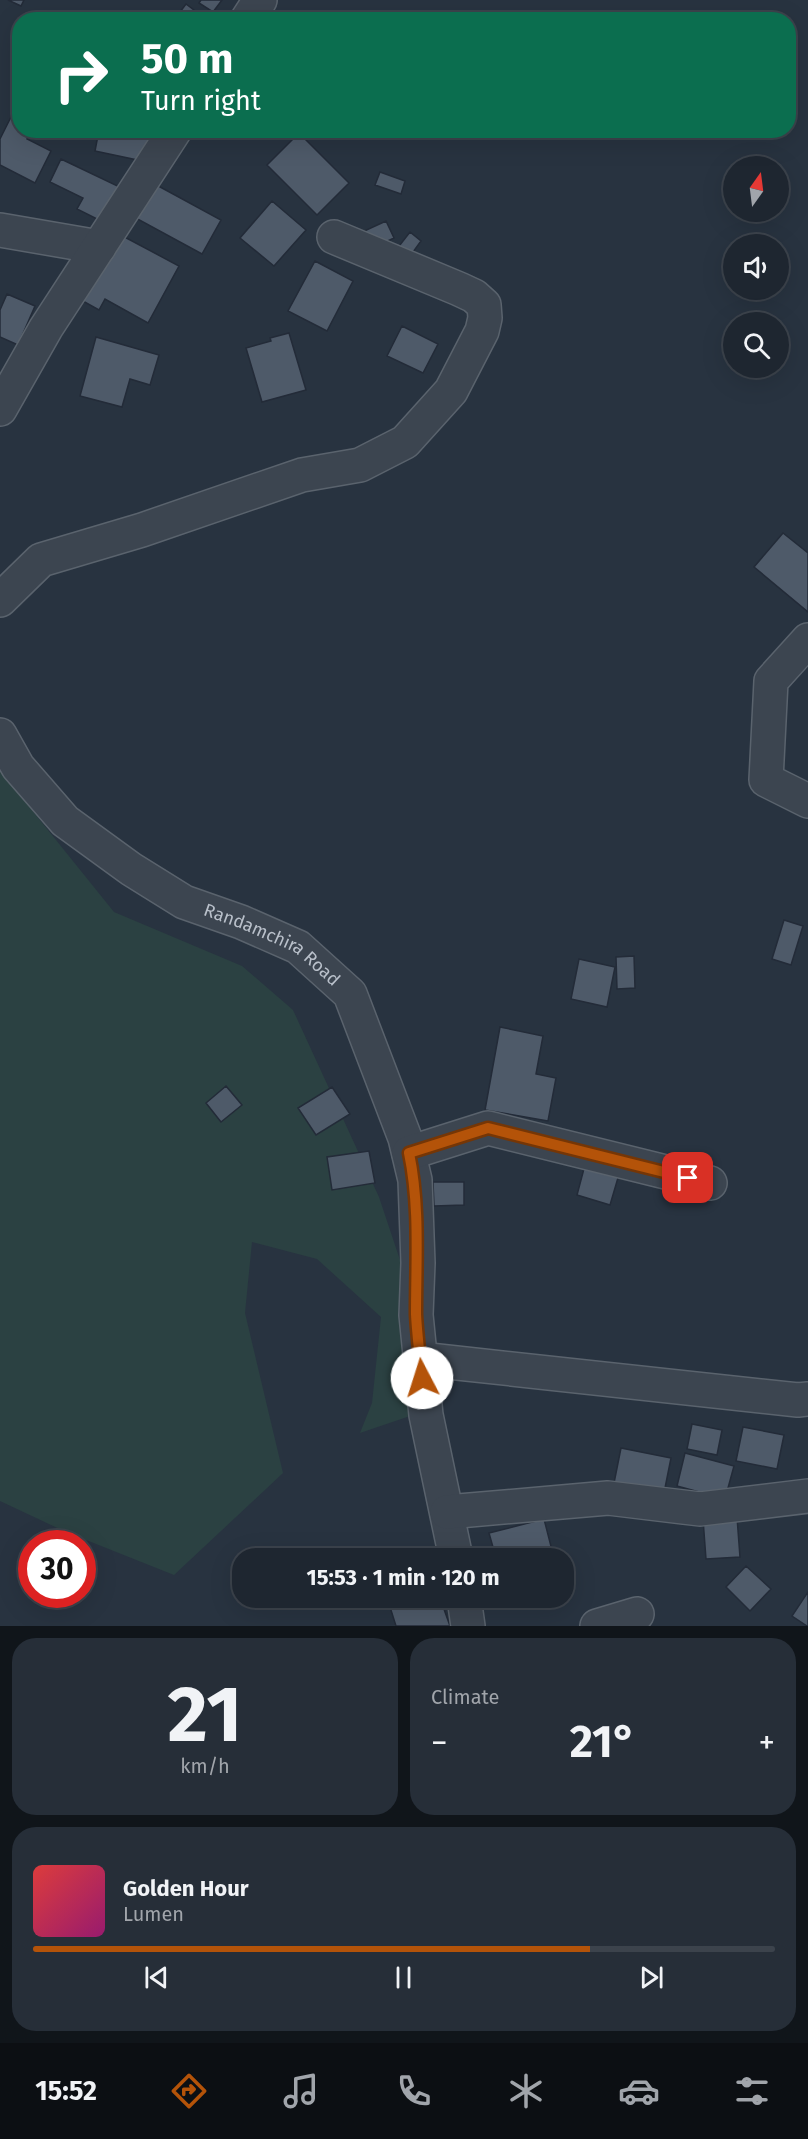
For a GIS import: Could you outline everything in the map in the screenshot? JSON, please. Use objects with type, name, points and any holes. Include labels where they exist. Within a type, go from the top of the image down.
[{"type":"street","points":[[0,409],[46,328],[170,138]]},
{"type":"street","points":[[0,230],[99,247]]},
{"type":"street","points":[[0,600],[41,560],[142,530],[302,475],[360,465],[405,442],[451,392],[482,332],[485,318],[484,305],[474,296],[459,289],[333,237]]},
{"type":"street","points":[[808,640],[771,681],[766,780],[808,801]]},
{"type":"street","name":"Randamchira Road","points":[[0,735],[18,766],[65,821],[131,869],[184,902],[241,922],[298,947],[350,994],[405,1138],[415,1180],[418,1263],[416,1315],[420,1359],[426,1415],[454,1548]]},
{"type":"street","points":[[409,1153],[488,1128],[710,1183]]},
{"type":"street","points":[[420,1359],[776,1398],[808,1399]]},
{"type":"street","points":[[447,1512],[608,1498],[699,1509],[808,1496]]},
{"type":"street","points":[[465,1608],[468,1626]]},
{"type":"street","points":[[597,1626],[637,1614]]},
{"type":"green space","points":[[0,761],[31,809],[114,912],[242,966],[293,1010],[379,1197],[406,1278],[413,1415],[360,1433],[372,1403],[381,1317],[317,1259],[252,1242],[245,1313],[283,1473],[174,1575],[96,1544],[96,1530],[62,1530],[0,1501]]},
{"type":"building","points":[[8,0],[24,0],[21,6]]},
{"type":"building","points":[[201,0],[222,0],[213,12],[199,3]]},
{"type":"building","points":[[186,4],[196,12],[180,12]]},
{"type":"building","points":[[12,115],[12,138],[27,138],[51,151],[35,183],[0,165],[0,139]]},
{"type":"building","points":[[97,138],[152,138],[147,162],[95,151]]},
{"type":"building","points":[[294,138],[304,138],[349,183],[317,215],[267,165]]},
{"type":"building","points":[[61,159],[126,190],[109,225],[77,209],[83,198],[50,182]]},
{"type":"building","points":[[380,172],[405,181],[401,194],[375,185]]},
{"type":"building","points":[[151,182],[221,220],[202,254],[132,216]]},
{"type":"building","points":[[272,201],[306,230],[274,266],[240,238]]},
{"type":"building","points":[[386,221],[394,238],[371,249],[362,232]]},
{"type":"building","points":[[410,232],[421,241],[408,259],[396,250]]},
{"type":"building","points":[[117,233],[179,266],[148,323],[105,299],[99,310],[81,300]]},
{"type":"building","points":[[315,261],[353,281],[327,331],[288,311]]},
{"type":"building","points":[[7,294],[35,306],[18,345],[0,337],[0,310]]},
{"type":"building","points":[[402,326],[438,344],[423,373],[387,356]]},
{"type":"building","points":[[289,333],[306,390],[262,402],[246,348]]},
{"type":"building","points":[[96,337],[159,355],[150,385],[130,379],[122,407],[80,396]]},
{"type":"building","points":[[783,533],[808,553],[808,612],[754,567]]},
{"type":"building","points":[[784,920],[803,926],[791,965],[772,959]]},
{"type":"building","points":[[634,956],[635,988],[617,989],[616,957]]},
{"type":"building","points":[[579,959],[615,967],[607,1007],[571,999]]},
{"type":"building","points":[[500,1027],[543,1036],[536,1074],[556,1078],[548,1121],[485,1110]]},
{"type":"building","points":[[226,1086],[242,1105],[221,1122],[206,1103]]},
{"type":"building","points":[[332,1087],[350,1114],[316,1135],[298,1108]]},
{"type":"building","points":[[369,1151],[375,1183],[332,1190],[327,1157]]},
{"type":"building","points":[[586,1161],[620,1171],[610,1205],[577,1195]]},
{"type":"building","points":[[433,1182],[464,1182],[464,1205],[434,1206]]},
{"type":"building","points":[[692,1424],[722,1430],[717,1455],[687,1449]]},
{"type":"building","points":[[743,1427],[784,1435],[777,1469],[736,1461]]},
{"type":"building","points":[[621,1448],[671,1458],[663,1498],[613,1488]]},
{"type":"building","points":[[685,1453],[734,1466],[725,1499],[677,1486]]},
{"type":"building","points":[[737,1517],[740,1557],[706,1559],[703,1519]]},
{"type":"building","points":[[544,1519],[551,1548],[493,1548],[489,1533]]},
{"type":"building","points":[[746,1566],[771,1589],[750,1611],[726,1587]]},
{"type":"building","points":[[808,1592],[808,1626],[807,1626],[792,1616]]},
{"type":"building","points":[[390,1608],[444,1608],[450,1626],[396,1626]]},
{"type":"route","points":[[422,1378],[416,1315],[418,1263],[415,1180],[409,1153],[488,1128],[688,1178]]}]
